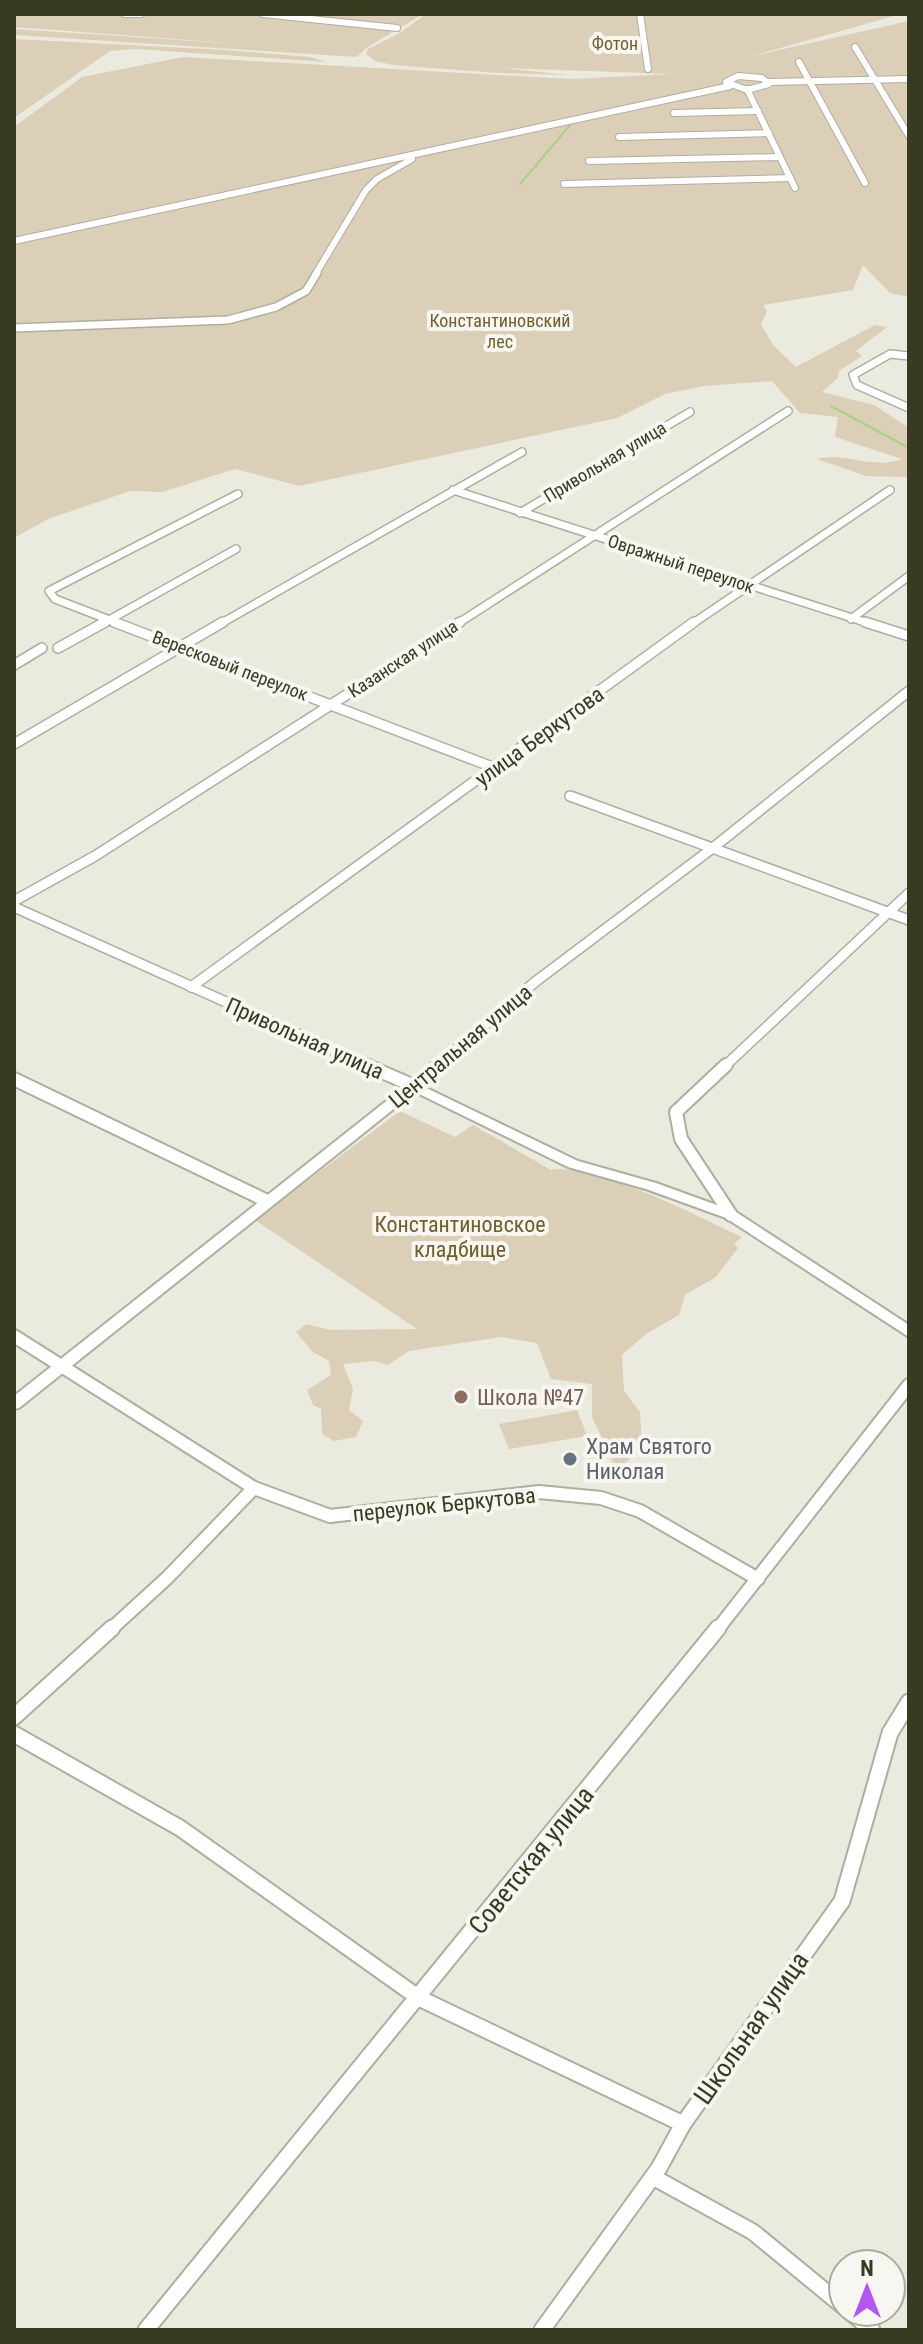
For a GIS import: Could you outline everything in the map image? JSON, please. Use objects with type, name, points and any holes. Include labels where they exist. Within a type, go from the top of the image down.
[{"type":"street","points":[[125,14],[141,14]]},
{"type":"street","points":[[263,14],[397,28]]},
{"type":"street","points":[[640,14],[648,69]]},
{"type":"street","points":[[855,47],[909,136]]},
{"type":"street","points":[[799,62],[865,183]]},
{"type":"street","points":[[730,86],[726,80],[738,76],[756,76],[769,82],[909,79]]},
{"type":"street","points":[[14,241],[730,86],[762,88],[769,82]]},
{"type":"street","points":[[747,89],[795,188]]},
{"type":"street","points":[[674,113],[758,111]]},
{"type":"street","points":[[619,137],[769,133]]},
{"type":"street","points":[[14,328],[228,320],[286,303],[306,291],[366,190],[391,169],[429,152]]},
{"type":"street","points":[[589,161],[780,157]]},
{"type":"street","points":[[564,184],[790,178]]},
{"type":"street","points":[[905,355],[890,354],[853,375],[857,385],[909,408]]},
{"type":"street","name":"Казанская улица","points":[[14,904],[95,856],[788,411]]},
{"type":"street","name":"Привольная улица","points":[[520,513],[690,412]]},
{"type":"street","points":[[14,744],[522,452]]},
{"type":"street","name":"Овражный переулок","points":[[453,490],[909,636]]},
{"type":"street","name":"улица Беркутова","points":[[191,987],[745,585],[890,490]]},
{"type":"street","name":"Вересковый переулок","points":[[238,494],[49,591],[55,599],[495,768]]},
{"type":"street","points":[[58,648],[236,549]]},
{"type":"street","points":[[851,619],[909,576]]},
{"type":"street","points":[[14,665],[42,648]]},
{"type":"street","name":"Центральная улица","points":[[14,1404],[414,1086],[535,982],[714,847],[909,691]]},
{"type":"street","points":[[570,796],[909,920]]},
{"type":"street","points":[[731,1215],[681,1139],[676,1112],[909,893]]},
{"type":"street","name":"Привольная улица","points":[[14,904],[414,1086],[573,1164],[651,1186],[731,1215],[909,1332]]},
{"type":"street","points":[[14,1079],[267,1201]]},
{"type":"street","name":"переулок Беркутова","points":[[14,1336],[254,1488],[330,1516],[539,1492],[601,1498],[640,1511],[758,1579]]},
{"type":"street","name":"Советская улица","points":[[146,2330],[758,1579],[909,1385]]},
{"type":"street","points":[[14,1717],[167,1578],[254,1488]]},
{"type":"street","name":"Школьная улица","points":[[542,2330],[653,2177],[683,2124],[842,1901],[890,1733],[909,1702]]},
{"type":"street","points":[[14,1734],[180,1828],[419,1998],[683,2124]]},
{"type":"street","points":[[653,2177],[753,2232],[827,2293]]},
{"type":"green space","points":[[14,14],[423,14],[366,48],[357,57],[14,35],[14,29],[270,46],[14,27]]},
{"type":"green space","points":[[426,14],[901,14],[752,56],[909,21],[909,297],[890,293],[863,265],[853,290],[763,305],[767,311],[761,325],[774,346],[796,367],[875,325],[887,327],[856,351],[862,356],[839,371],[838,378],[822,392],[874,405],[909,428],[909,477],[866,476],[817,459],[828,457],[881,463],[902,459],[835,437],[838,417],[800,413],[772,381],[704,386],[665,394],[617,418],[299,486],[235,469],[162,492],[130,491],[48,519],[14,538],[14,127],[82,77],[183,57],[569,79],[672,74],[502,68],[569,75],[498,73],[393,65],[375,61],[366,54],[368,49],[398,34]]},
{"type":"green space","points":[[14,39],[226,50],[310,57],[326,62],[136,49],[110,51],[14,118]]},
{"type":"green space","name":"Константиновское кладбище","points":[[400,1111],[455,1137],[473,1125],[551,1170],[592,1174],[619,1182],[742,1237],[734,1244],[738,1248],[716,1277],[685,1295],[679,1315],[646,1334],[622,1355],[624,1391],[640,1412],[642,1447],[617,1471],[592,1417],[592,1384],[551,1379],[537,1343],[501,1337],[409,1351],[388,1365],[374,1361],[343,1364],[353,1389],[349,1410],[363,1421],[356,1437],[334,1441],[322,1434],[321,1409],[313,1405],[307,1390],[331,1375],[329,1361],[313,1352],[296,1332],[306,1324],[331,1330],[417,1329],[255,1220]]},
{"type":"green space","points":[[577,1410],[587,1436],[509,1449],[499,1424]]},
{"type":"waterway","points":[[520,184],[572,123]]},
{"type":"waterway","points":[[831,406],[909,448]]},
{"type":"place","name":"Школа №47","points":[[461,1397]]},
{"type":"place","name":"Храм Святого Николая","points":[[570,1459]]},
{"type":"park label","name":"Фотон","points":[[615,44]]},
{"type":"park label","name":"Константиновский лес","points":[[500,331]]}]
